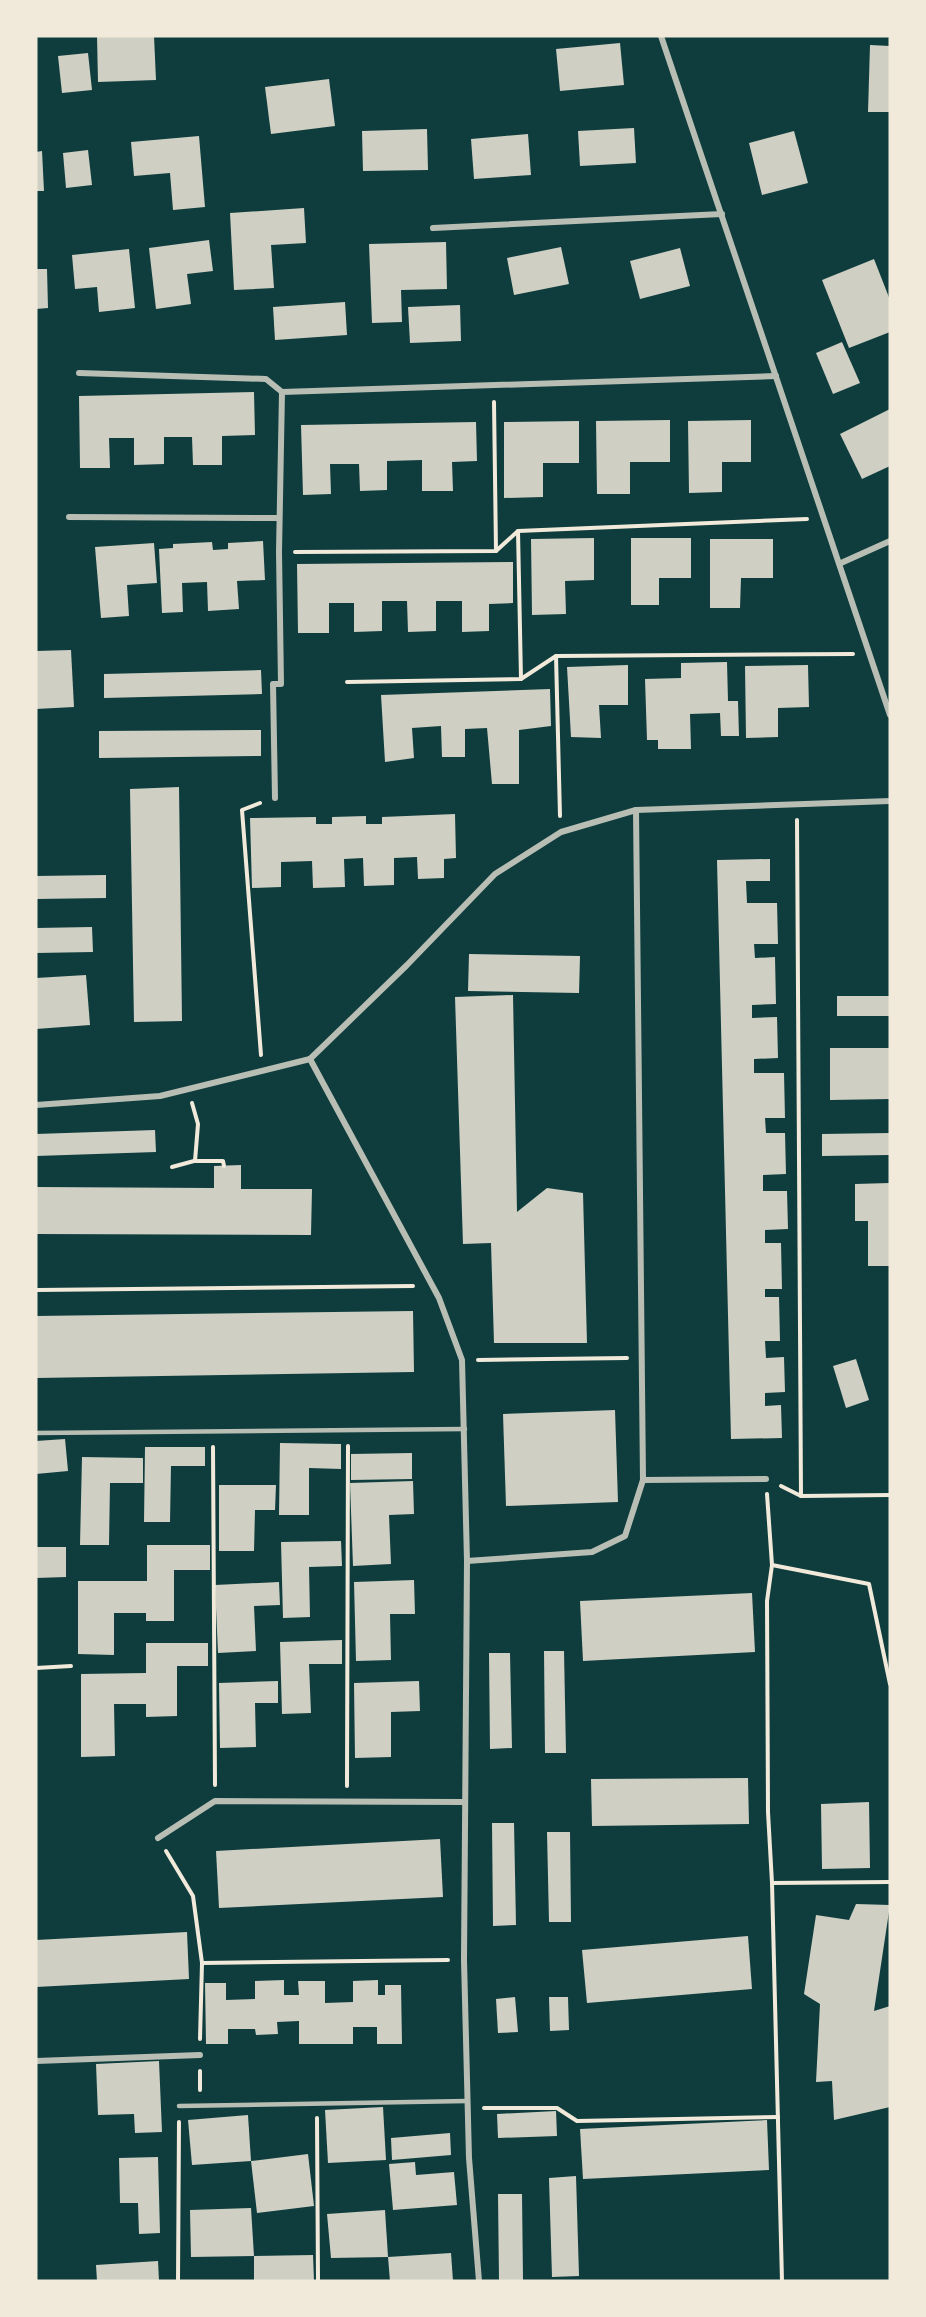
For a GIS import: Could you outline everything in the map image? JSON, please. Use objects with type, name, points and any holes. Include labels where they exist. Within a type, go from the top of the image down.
[{"type":"street","points":[[661,36],[826,518],[890,715]]},
{"type":"street","points":[[433,228],[722,214]]},
{"type":"street","points":[[79,372],[266,379],[282,392],[776,376]]},
{"type":"street","points":[[275,798],[273,684],[281,684],[279,518],[282,392]]},
{"type":"street","points":[[69,517],[279,518]]},
{"type":"street","points":[[841,563],[890,541]]},
{"type":"street","points":[[36,1105],[160,1096],[310,1059],[407,965],[495,874],[561,832],[636,810],[890,801]]},
{"type":"street","points":[[466,1561],[591,1552],[625,1536],[643,1480],[636,810]]},
{"type":"street","points":[[310,1059],[432,1286],[462,1360],[466,1561],[464,1960],[467,2101],[478,2281]]},
{"type":"street","points":[[643,1480],[766,1479]]},
{"type":"street","points":[[158,1838],[215,1801],[464,1802]]},
{"type":"street","points":[[36,2061],[200,2055]]},
{"type":"lane","points":[[36,1433],[465,1429]]},
{"type":"lane","points":[[179,2106],[467,2101]]},
{"type":"path","points":[[493,384],[496,551]]},
{"type":"path","points":[[279,552],[496,551],[518,531],[826,518]]},
{"type":"path","points":[[518,531],[521,679]]},
{"type":"path","points":[[347,682],[521,679],[556,656],[870,654]]},
{"type":"path","points":[[556,656],[561,832]]},
{"type":"path","points":[[262,1070],[242,810],[275,798]]},
{"type":"path","points":[[797,804],[801,1496]]},
{"type":"path","points":[[189,1088],[198,1124],[195,1161]]},
{"type":"path","points":[[172,1167],[195,1161],[223,1161],[224,1166]]},
{"type":"path","points":[[36,1290],[432,1286]]},
{"type":"path","points":[[462,1360],[642,1358]]},
{"type":"path","points":[[213,1431],[215,1801]]},
{"type":"path","points":[[347,1802],[348,1431]]},
{"type":"path","points":[[782,2281],[772,1883],[768,1812],[767,1612],[772,1565],[766,1479],[801,1496],[890,1495]]},
{"type":"path","points":[[772,1565],[869,1584],[890,1684]]},
{"type":"path","points":[[36,1668],[71,1666]]},
{"type":"path","points":[[158,1838],[193,1896],[202,1963],[200,2106]]},
{"type":"path","points":[[772,1883],[890,1882]]},
{"type":"path","points":[[202,1963],[464,1960]]},
{"type":"path","points":[[467,2101],[486,2108],[557,2108],[577,2121],[778,2117]]},
{"type":"path","points":[[317,2102],[318,2281]]},
{"type":"path","points":[[178,2281],[179,2106]]},
{"type":"building","points":[[97,36],[154,36],[156,80],[98,82]]},
{"type":"building","points":[[620,43],[624,85],[560,91],[556,49]]},
{"type":"building","points":[[870,45],[890,46],[890,112],[868,112]]},
{"type":"building","points":[[88,53],[92,90],[62,93],[58,56]]},
{"type":"building","points":[[329,79],[335,126],[271,134],[265,87]]},
{"type":"building","points":[[634,128],[636,163],[580,166],[578,131]]},
{"type":"building","points":[[427,129],[428,170],[363,171],[362,131]]},
{"type":"building","points":[[794,131],[808,183],[762,195],[749,143]]},
{"type":"building","points":[[528,134],[531,175],[474,179],[471,139]]},
{"type":"building","points":[[199,136],[205,207],[173,210],[170,173],[134,176],[131,142]]},
{"type":"building","points":[[88,150],[92,185],[66,188],[63,153]]},
{"type":"building","points":[[42,151],[44,191],[36,191],[36,152]]},
{"type":"building","points":[[304,208],[306,243],[271,245],[274,288],[234,290],[230,213]]},
{"type":"building","points":[[209,240],[213,271],[187,274],[191,304],[156,309],[149,248]]},
{"type":"building","points":[[446,242],[447,289],[401,290],[402,322],[372,323],[369,244]]},
{"type":"building","points":[[561,247],[569,284],[514,295],[507,258]]},
{"type":"building","points":[[680,248],[690,286],[640,299],[630,261]]},
{"type":"building","points":[[129,249],[135,308],[99,312],[97,287],[75,289],[72,255]]},
{"type":"building","points":[[874,259],[890,300],[890,332],[849,348],[822,280]]},
{"type":"building","points":[[36,269],[47,269],[48,308],[36,309]]},
{"type":"building","points":[[345,302],[347,335],[275,340],[273,307]]},
{"type":"building","points":[[460,305],[461,341],[410,343],[408,307]]},
{"type":"building","points":[[842,342],[860,383],[833,394],[816,353]]},
{"type":"building","points":[[254,392],[255,435],[222,436],[222,465],[193,465],[192,437],[164,437],[164,464],[134,465],[134,438],[109,438],[110,468],[80,468],[79,396]]},
{"type":"building","points":[[890,409],[890,466],[862,479],[840,434]]},
{"type":"building","points":[[670,420],[670,462],[630,462],[630,494],[597,494],[596,421]]},
{"type":"building","points":[[751,420],[751,462],[722,462],[722,492],[689,493],[688,421]]},
{"type":"building","points":[[579,421],[579,463],[543,463],[543,497],[504,498],[504,422]]},
{"type":"building","points":[[476,422],[477,461],[452,462],[453,491],[422,491],[422,460],[387,461],[387,490],[360,491],[359,464],[330,464],[331,494],[303,495],[301,425]]},
{"type":"building","points":[[594,538],[594,580],[565,581],[566,614],[532,615],[531,539]]},
{"type":"building","points":[[631,538],[691,538],[691,578],[659,578],[659,605],[631,605]]},
{"type":"building","points":[[710,539],[773,539],[773,578],[741,578],[740,608],[710,608]]},
{"type":"building","points":[[263,541],[265,580],[237,581],[239,609],[208,611],[207,582],[182,583],[183,612],[162,613],[159,549],[173,548],[173,544],[212,542],[213,550],[228,549],[228,543]]},
{"type":"building","points":[[154,543],[157,583],[127,585],[129,616],[101,618],[95,547]]},
{"type":"building","points":[[513,562],[513,603],[489,604],[489,631],[462,632],[462,601],[436,601],[436,631],[408,632],[407,601],[382,601],[382,631],[354,632],[354,603],[329,603],[329,633],[298,633],[297,564]]},
{"type":"building","points":[[71,650],[74,707],[36,709],[36,651]]},
{"type":"building","points":[[727,662],[728,701],[738,701],[739,736],[721,736],[720,713],[690,714],[691,749],[658,749],[658,740],[647,740],[645,679],[681,678],[681,663]]},
{"type":"building","points":[[628,665],[628,705],[599,705],[601,738],[571,737],[567,667]]},
{"type":"building","points":[[808,665],[809,707],[778,708],[778,737],[746,738],[745,666]]},
{"type":"building","points":[[261,670],[262,694],[104,698],[104,674]]},
{"type":"building","points":[[550,689],[551,726],[519,730],[519,784],[492,784],[487,728],[465,729],[465,757],[442,757],[441,726],[412,728],[414,758],[385,762],[381,695]]},
{"type":"building","points":[[261,730],[261,756],[99,758],[99,731]]},
{"type":"building","points":[[179,787],[182,1021],[134,1022],[130,789]]},
{"type":"building","points":[[455,814],[456,858],[444,859],[444,878],[418,879],[417,857],[394,858],[394,885],[364,886],[363,858],[344,859],[345,887],[313,888],[312,861],[281,862],[281,887],[252,888],[250,818],[316,817],[316,824],[332,824],[332,817],[366,816],[366,824],[382,824],[382,817]]},
{"type":"building","points":[[770,859],[770,881],[746,881],[747,903],[777,903],[778,944],[754,944],[755,958],[775,957],[776,1004],[752,1005],[752,1018],[777,1017],[778,1058],[754,1059],[754,1073],[784,1073],[785,1118],[765,1118],[766,1133],[785,1133],[786,1174],[763,1175],[763,1191],[787,1191],[788,1229],[765,1230],[765,1243],[781,1243],[782,1289],[765,1289],[765,1297],[779,1297],[780,1341],[765,1341],[766,1358],[784,1357],[785,1392],[765,1393],[765,1406],[781,1405],[782,1438],[731,1439],[717,860]]},
{"type":"building","points":[[106,875],[106,898],[36,899],[36,876]]},
{"type":"building","points":[[92,927],[93,952],[36,953],[36,928]]},
{"type":"building","points":[[469,954],[580,956],[579,993],[468,991]]},
{"type":"building","points":[[86,975],[90,1025],[36,1029],[36,978]]},
{"type":"building","points":[[513,995],[517,1212],[547,1188],[583,1193],[587,1343],[494,1343],[491,1243],[463,1244],[455,997]]},
{"type":"building","points":[[837,996],[890,996],[890,1016],[837,1016]]},
{"type":"building","points":[[830,1048],[890,1048],[890,1099],[830,1100]]},
{"type":"building","points":[[155,1130],[156,1152],[36,1156],[36,1134]]},
{"type":"building","points":[[890,1133],[890,1155],[822,1156],[822,1134]]},
{"type":"building","points":[[241,1165],[241,1189],[312,1189],[311,1235],[36,1234],[36,1187],[214,1188],[214,1166]]},
{"type":"building","points":[[890,1183],[890,1266],[868,1266],[868,1221],[855,1221],[855,1184]]},
{"type":"building","points":[[413,1311],[414,1372],[36,1378],[36,1316]]},
{"type":"building","points":[[856,1359],[869,1400],[846,1408],[833,1366]]},
{"type":"building","points":[[615,1410],[618,1502],[506,1506],[503,1414]]},
{"type":"building","points":[[65,1439],[68,1471],[36,1474],[36,1441]]},
{"type":"building","points":[[280,1443],[341,1444],[341,1469],[309,1468],[309,1515],[279,1515]]},
{"type":"building","points":[[145,1447],[205,1447],[205,1466],[171,1466],[170,1522],[144,1522]]},
{"type":"building","points":[[412,1453],[412,1479],[351,1480],[351,1454]]},
{"type":"building","points":[[82,1457],[143,1458],[143,1483],[110,1483],[109,1545],[80,1545]]},
{"type":"building","points":[[413,1481],[414,1514],[389,1515],[391,1564],[353,1566],[350,1483]]},
{"type":"building","points":[[219,1485],[276,1485],[275,1510],[255,1510],[254,1551],[219,1551]]},
{"type":"building","points":[[341,1541],[342,1566],[309,1567],[310,1617],[283,1618],[281,1542]]},
{"type":"building","points":[[147,1545],[210,1545],[210,1570],[174,1570],[174,1621],[146,1621],[146,1613],[114,1613],[114,1655],[78,1654],[78,1581],[147,1581]]},
{"type":"building","points":[[36,1547],[66,1547],[66,1577],[36,1578]]},
{"type":"building","points":[[414,1580],[415,1614],[390,1614],[391,1660],[356,1661],[354,1582]]},
{"type":"building","points":[[279,1582],[280,1605],[254,1606],[256,1651],[218,1653],[215,1585]]},
{"type":"building","points":[[752,1593],[755,1652],[583,1661],[580,1601]]},
{"type":"building","points":[[342,1640],[342,1664],[309,1664],[311,1713],[282,1714],[280,1642]]},
{"type":"building","points":[[146,1643],[208,1643],[208,1666],[177,1666],[177,1716],[146,1717],[146,1704],[114,1704],[115,1756],[81,1757],[81,1674],[146,1673]]},
{"type":"building","points":[[544,1651],[564,1651],[566,1753],[545,1753]]},
{"type":"building","points":[[489,1653],[510,1653],[512,1748],[490,1749]]},
{"type":"building","points":[[278,1681],[278,1703],[255,1703],[256,1747],[220,1748],[219,1683]]},
{"type":"building","points":[[419,1681],[420,1711],[391,1712],[391,1757],[355,1758],[354,1683]]},
{"type":"building","points":[[748,1778],[749,1824],[592,1826],[591,1779]]},
{"type":"building","points":[[869,1802],[870,1868],[822,1869],[821,1804]]},
{"type":"building","points":[[492,1823],[514,1823],[516,1925],[493,1926]]},
{"type":"building","points":[[547,1832],[570,1832],[571,1922],[549,1922]]},
{"type":"building","points":[[440,1839],[443,1897],[219,1908],[216,1851]]},
{"type":"building","points":[[856,1904],[890,1905],[874,2011],[890,2006],[890,2107],[834,2120],[832,2081],[816,2082],[820,2004],[804,1994],[816,1915],[849,1920]]},
{"type":"building","points":[[187,1932],[189,1979],[36,1987],[36,1940]]},
{"type":"building","points":[[748,1936],[752,1989],[587,2003],[582,1950]]},
{"type":"building","points":[[284,1980],[284,1995],[299,1995],[298,1981],[325,1981],[325,2003],[353,2002],[353,1981],[378,1980],[378,1995],[385,1995],[385,1985],[401,1985],[402,2044],[377,2044],[377,2027],[353,2027],[353,2044],[299,2044],[299,2021],[277,2022],[278,2034],[256,2035],[255,2029],[228,2029],[228,2044],[206,2044],[205,1983],[226,1983],[226,2000],[255,1999],[255,1981]]},
{"type":"building","points":[[515,1997],[518,2032],[498,2033],[496,1999]]},
{"type":"building","points":[[549,1997],[568,1997],[569,2030],[550,2031]]},
{"type":"building","points":[[159,2061],[162,2132],[135,2133],[134,2114],[98,2115],[96,2064]]},
{"type":"building","points":[[383,2107],[386,2160],[328,2163],[325,2110]]},
{"type":"building","points":[[556,2111],[557,2136],[498,2138],[497,2114]]},
{"type":"building","points":[[248,2115],[251,2161],[192,2165],[188,2120]]},
{"type":"building","points":[[767,2120],[769,2170],[583,2179],[580,2129]]},
{"type":"building","points":[[450,2133],[451,2155],[392,2160],[391,2138]]},
{"type":"building","points":[[308,2154],[314,2206],[257,2213],[251,2161]]},
{"type":"building","points":[[158,2157],[160,2233],[139,2234],[138,2203],[120,2203],[119,2158]]},
{"type":"building","points":[[415,2162],[416,2175],[454,2172],[457,2205],[393,2210],[389,2164]]},
{"type":"building","points":[[576,2176],[579,2276],[552,2277],[549,2178]]},
{"type":"building","points":[[498,2194],[522,2194],[523,2280],[499,2280]]},
{"type":"building","points":[[251,2208],[254,2256],[191,2257],[190,2210]]},
{"type":"building","points":[[385,2210],[388,2257],[331,2258],[327,2214]]},
{"type":"building","points":[[451,2253],[453,2281],[390,2281],[388,2257]]},
{"type":"building","points":[[313,2255],[314,2281],[254,2281],[254,2256]]},
{"type":"building","points":[[158,2261],[159,2281],[97,2281],[96,2265]]}]
